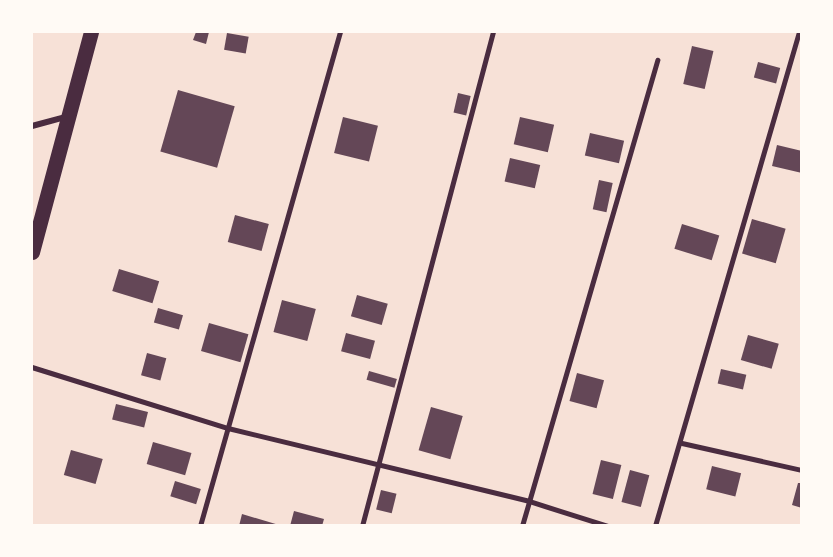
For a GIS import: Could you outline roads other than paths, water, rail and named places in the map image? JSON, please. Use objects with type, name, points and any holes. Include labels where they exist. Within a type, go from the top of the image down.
[{"type":"main road","points":[[32,252],[36,222],[91,32]]},
{"type":"street","points":[[32,126],[68,116]]},
{"type":"lane","points":[[200,525],[340,32]]},
{"type":"lane","points":[[362,525],[494,32]]},
{"type":"lane","points":[[655,525],[682,443],[799,32]]},
{"type":"lane","points":[[522,525],[657,60]]},
{"type":"lane","points":[[32,367],[228,428],[529,501],[608,525]]},
{"type":"lane","points":[[682,443],[801,470]]}]
